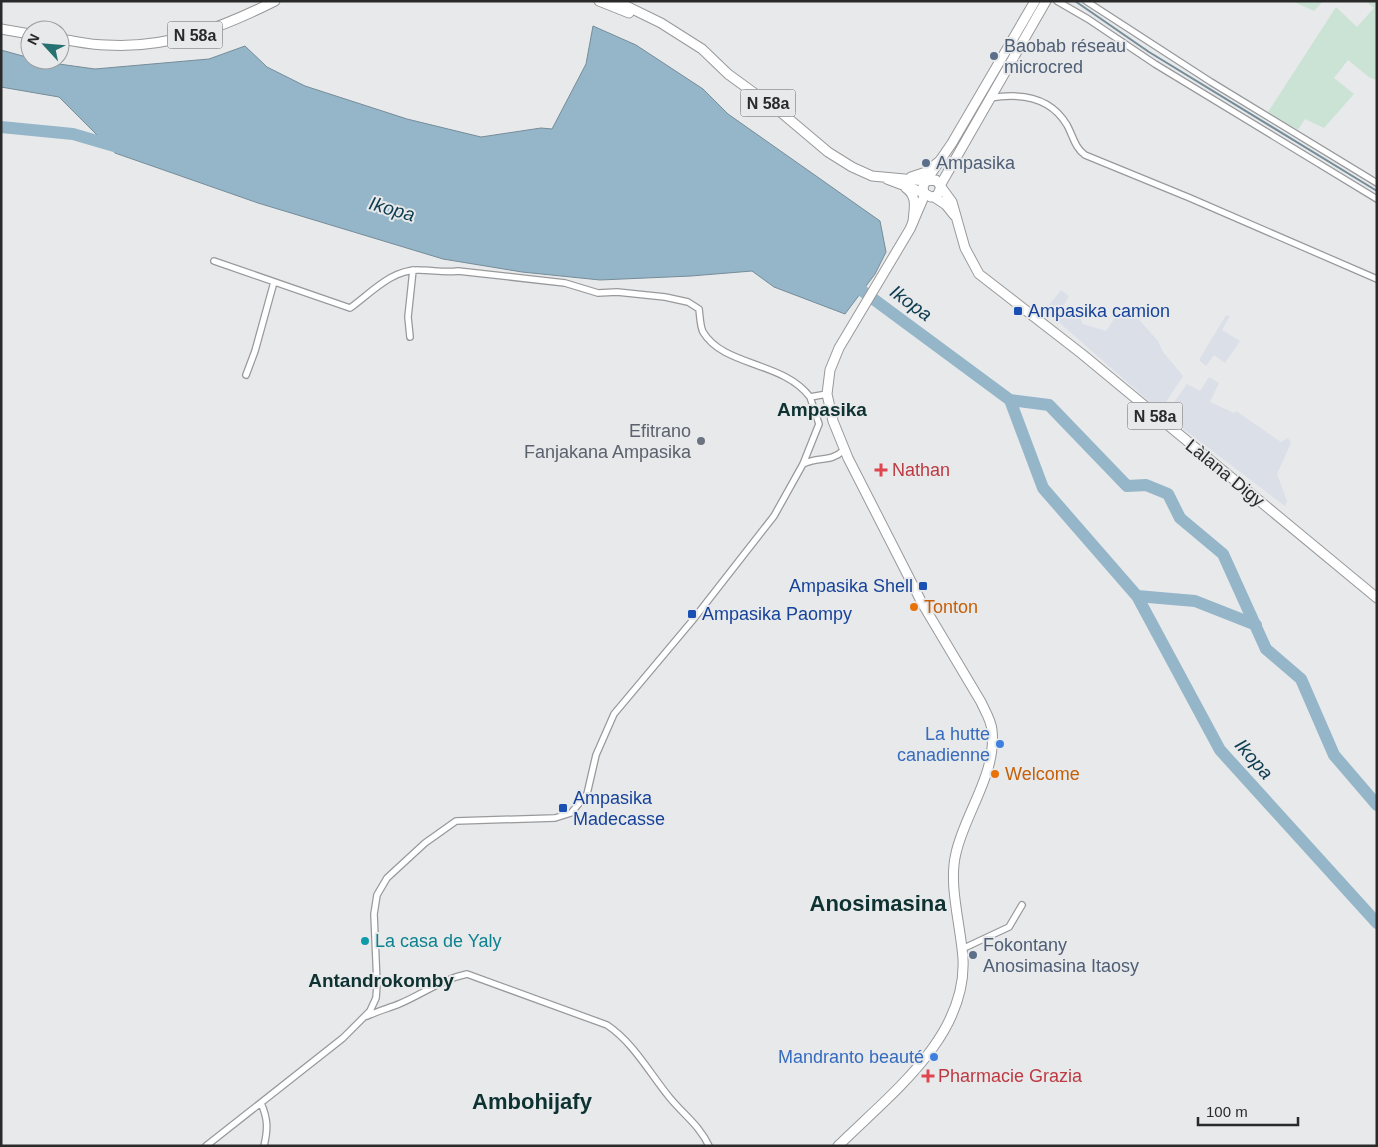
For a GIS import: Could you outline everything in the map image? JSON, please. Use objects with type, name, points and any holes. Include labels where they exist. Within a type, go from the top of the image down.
[{"type":"main road","name":"N 58a","points":[[70,40],[109,46],[156,45],[239,20],[276,1]]},
{"type":"main road","name":"N 58a","points":[[599,1],[661,23]]},
{"type":"main road","name":"N 58a","points":[[616,1],[661,23],[702,49],[728,74],[783,114],[828,152],[866,174],[905,182],[926,181]]},
{"type":"main road","points":[[928,196],[923,187],[926,181],[942,159],[1035,1]]},
{"type":"main road","points":[[928,196],[940,194],[941,185],[1046,1]]},
{"type":"main road","points":[[1,29],[20,32]]},
{"type":"main road","points":[[911,226],[915,201],[905,182],[926,172],[942,159]]},
{"type":"main road","points":[[926,181],[933,179],[941,185]]},
{"type":"main road","name":"N 58a","points":[[905,182],[946,205],[957,218]]},
{"type":"main road","name":"N 58a","points":[[941,185],[952,202],[957,218]]},
{"type":"main road","points":[[838,1146],[901,1084],[937,1040],[956,1005],[963,975],[954,873],[955,856],[986,774],[990,757],[992,730],[981,702],[922,603],[844,450],[833,421],[827,394],[830,370],[846,336],[928,196]]},
{"type":"main road","name":"Làlana Digy","points":[[957,218],[965,248],[979,274],[1082,354],[1377,598]]},
{"type":"street","points":[[1057,1],[1088,19],[1155,64],[1377,199]]},
{"type":"street","points":[[1086,1],[1211,82],[1377,183]]},
{"type":"street","points":[[989,98],[1019,95],[1046,104],[1060,116],[1077,147],[1085,155],[1377,279]]},
{"type":"street","points":[[206,1146],[343,1038],[366,1016],[376,998],[374,914],[377,895],[387,878],[425,842],[456,822],[531,820],[556,818],[571,813],[587,794],[596,755],[614,714],[692,621],[774,516],[803,464],[818,424],[810,397],[792,379],[762,365],[740,359],[720,348],[703,332],[699,309],[688,302],[617,292],[598,293],[565,283],[458,271],[444,273],[413,270],[397,272],[350,308],[214,261]]},
{"type":"street","points":[[410,337],[408,317],[413,270]]},
{"type":"street","points":[[246,375],[255,351],[274,282]]},
{"type":"street","points":[[810,397],[827,394]]},
{"type":"street","points":[[803,464],[814,459],[834,458],[844,450]]},
{"type":"street","points":[[962,949],[1009,927],[1022,905]]},
{"type":"street","points":[[366,1016],[385,1007],[398,1005],[450,978],[467,974],[607,1025],[622,1035],[671,1099],[702,1131],[709,1146]]},
{"type":"street","points":[[261,1103],[268,1122],[264,1146]]},
{"type":"shaded area","points":[[1061,290],[1069,296],[1063,306],[1079,315],[1083,324],[1106,331],[1114,319],[1127,306],[1158,341],[1163,352],[1183,376],[1160,411],[1045,310]]},
{"type":"shaded area","points":[[1226,315],[1230,316],[1222,330],[1240,341],[1225,363],[1214,355],[1206,366],[1199,360]]},
{"type":"shaded area","points":[[1209,377],[1219,383],[1210,402],[1234,413],[1236,411],[1281,442],[1288,438],[1291,443],[1277,474],[1287,501],[1285,506],[1165,415],[1187,384],[1200,391]]},
{"type":"green space","points":[[1292,1],[1323,1],[1314,11]]},
{"type":"green space","points":[[1366,1],[1377,1],[1377,80],[1370,78],[1348,60],[1334,78],[1354,94],[1324,128],[1305,119],[1298,130],[1268,112],[1336,7],[1357,27],[1374,8]]},
{"type":"water","points":[[593,26],[636,45],[703,89],[728,114],[880,221],[886,252],[875,274],[845,314],[774,287],[752,271],[600,280],[522,272],[443,259],[258,203],[115,153],[59,97],[1,87],[1,50],[20,55],[20,70],[70,70],[70,66],[95,69],[209,59],[245,46],[267,67],[305,86],[407,119],[481,137],[541,128],[552,129],[586,64]]},
{"type":"waterway","points":[[1075,1],[1149,52],[1377,191]]},
{"type":"waterway","name":"Ikopa","points":[[1,127],[73,134],[121,148]]},
{"type":"waterway","name":"Ikopa","points":[[849,281],[1010,400],[1049,405],[1127,486],[1146,485],[1168,494],[1180,518],[1223,554],[1266,649],[1301,679],[1334,755],[1377,805]]},
{"type":"waterway","name":"Ikopa","points":[[1010,400],[1043,488],[1137,596],[1220,750],[1377,923]]},
{"type":"waterway","name":"Ikopa","points":[[1137,596],[1195,601],[1256,625]]},
{"type":"place","name":"Baobab réseau microcred","points":[[994,56]]},
{"type":"place","name":"Ampasika","points":[[926,163]]},
{"type":"place","name":"Ampasika camion","points":[[1018,311]]},
{"type":"place","name":"Efitrano Fanjakana Ampasika","points":[[701,441]]},
{"type":"place","name":"Nathan","points":[[881,470]]},
{"type":"place","name":"Ampasika Shell","points":[[923,586]]},
{"type":"place","name":"Tonton","points":[[914,607]]},
{"type":"place","name":"Ampasika Paompy","points":[[692,614]]},
{"type":"place","name":"La hutte canadienne","points":[[1000,744]]},
{"type":"place","name":"Welcome","points":[[995,774]]},
{"type":"place","name":"Ampasika Madecasse","points":[[563,808]]},
{"type":"place","name":"La casa de Yaly","points":[[365,941]]},
{"type":"place","name":"Fokontany Anosimasina Itaosy","points":[[973,955]]},
{"type":"place","name":"Mandranto beauté","points":[[934,1057]]},
{"type":"place","name":"Pharmacie Grazia","points":[[928,1076]]},
{"type":"district","name":"Ampasika","points":[[822,409]]},
{"type":"district","name":"Anosimasina","points":[[878,903]]},
{"type":"district","name":"Antandrokomby","points":[[381,980]]},
{"type":"district","name":"Ambohijafy","points":[[532,1101]]}]
